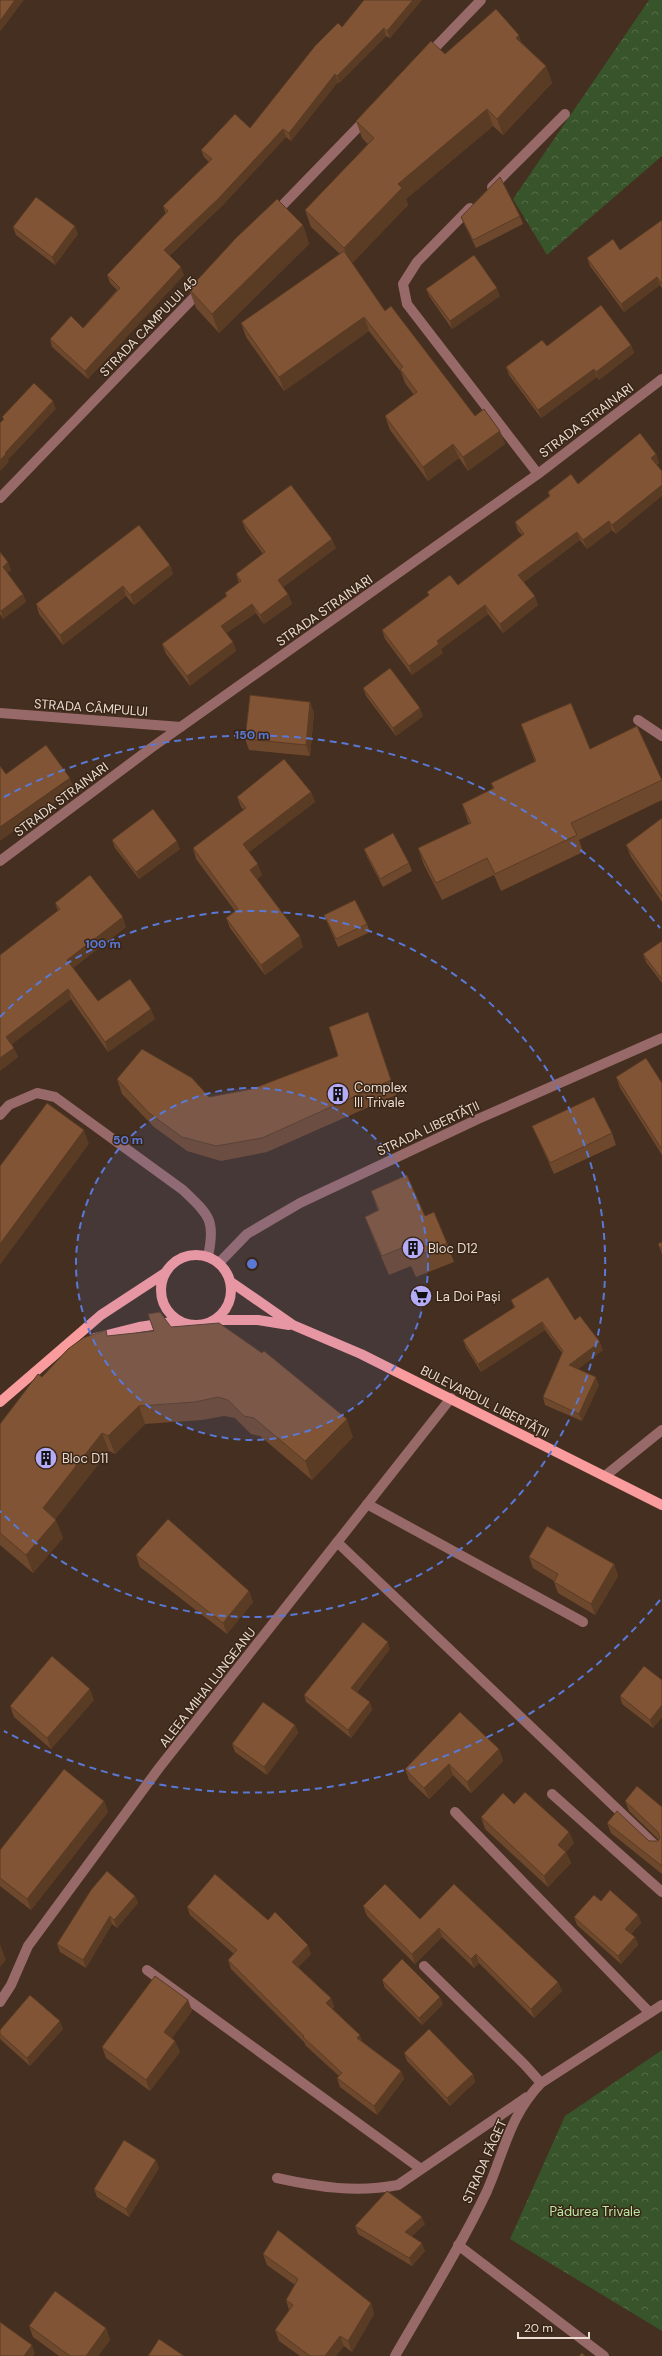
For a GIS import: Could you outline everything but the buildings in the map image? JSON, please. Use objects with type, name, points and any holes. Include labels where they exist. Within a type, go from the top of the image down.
[{"type":"main road","points":[[59,1350],[111,1334],[179,1321],[191,1324],[203,1324],[214,1320],[223,1312],[230,1302],[231,1282],[226,1271],[219,1263],[208,1256],[196,1254],[184,1257],[173,1263],[165,1274],[162,1284],[165,1305],[179,1321]]},
{"type":"main road","points":[[0,1402],[59,1350],[120,1302],[165,1274]]},
{"type":"main road","name":"BULEVARDUL LIBERTĂȚII","points":[[231,1282],[294,1325],[353,1351],[451,1398],[662,1505]]},
{"type":"main road","name":"BULEVARDUL LIBERTĂȚII","points":[[214,1320],[258,1320],[294,1325]]},
{"type":"street","points":[[420,63],[481,0]]},
{"type":"street","points":[[266,223],[376,109]]},
{"type":"street","points":[[538,474],[407,304],[403,284],[417,262],[565,114]]},
{"type":"street","name":"STRADA CAMPULUI 45","points":[[0,498],[210,280]]},
{"type":"street","name":"STRADA STRAINARI","points":[[0,861],[181,727],[538,474],[662,379]]},
{"type":"street","name":"STRADA CÂMPULUI","points":[[0,714],[181,727]]},
{"type":"street","points":[[638,720],[662,736]]},
{"type":"street","name":"STRADA LIBERTĂȚII","points":[[219,1263],[247,1234],[300,1203],[478,1119],[662,1038]]},
{"type":"street","points":[[0,1115],[9,1106],[37,1093],[55,1097],[183,1190],[197,1204],[208,1216],[212,1226],[208,1256]]},
{"type":"street","name":"ALEEA MIHAI LUNGEANU","points":[[0,2002],[11,1985],[28,1946],[160,1768],[451,1398]]},
{"type":"street","points":[[605,1476],[662,1430]]},
{"type":"street","points":[[368,1504],[583,1622]]},
{"type":"street","points":[[337,1542],[657,1847]]},
{"type":"street","points":[[552,1794],[662,1892]]},
{"type":"street","points":[[455,1812],[650,2013]]},
{"type":"street","points":[[424,1966],[525,2065],[541,2083]]},
{"type":"street","points":[[147,1970],[421,2169]]},
{"type":"street","name":"STRADA FĂGET","points":[[396,2356],[487,2190],[507,2134],[529,2096],[541,2083],[662,2005]]},
{"type":"street","points":[[277,2178],[320,2187],[372,2190],[398,2185],[529,2096]]},
{"type":"street","points":[[458,2245],[604,2356]]},
{"type":"green space","points":[[649,0],[662,0],[662,156],[547,255],[513,199]]},
{"type":"green space","name":"Pădurea Trivale","points":[[662,2050],[662,2331],[510,2239],[565,2116]]},
{"type":"place","name":"Complex III Trivale","points":[[338,1094]]},
{"type":"place","name":"Bloc D12","points":[[413,1248]]},
{"type":"place","name":"La Doi Pași","points":[[421,1296]]},
{"type":"place","name":"Bloc D11","points":[[46,1458]]}]
